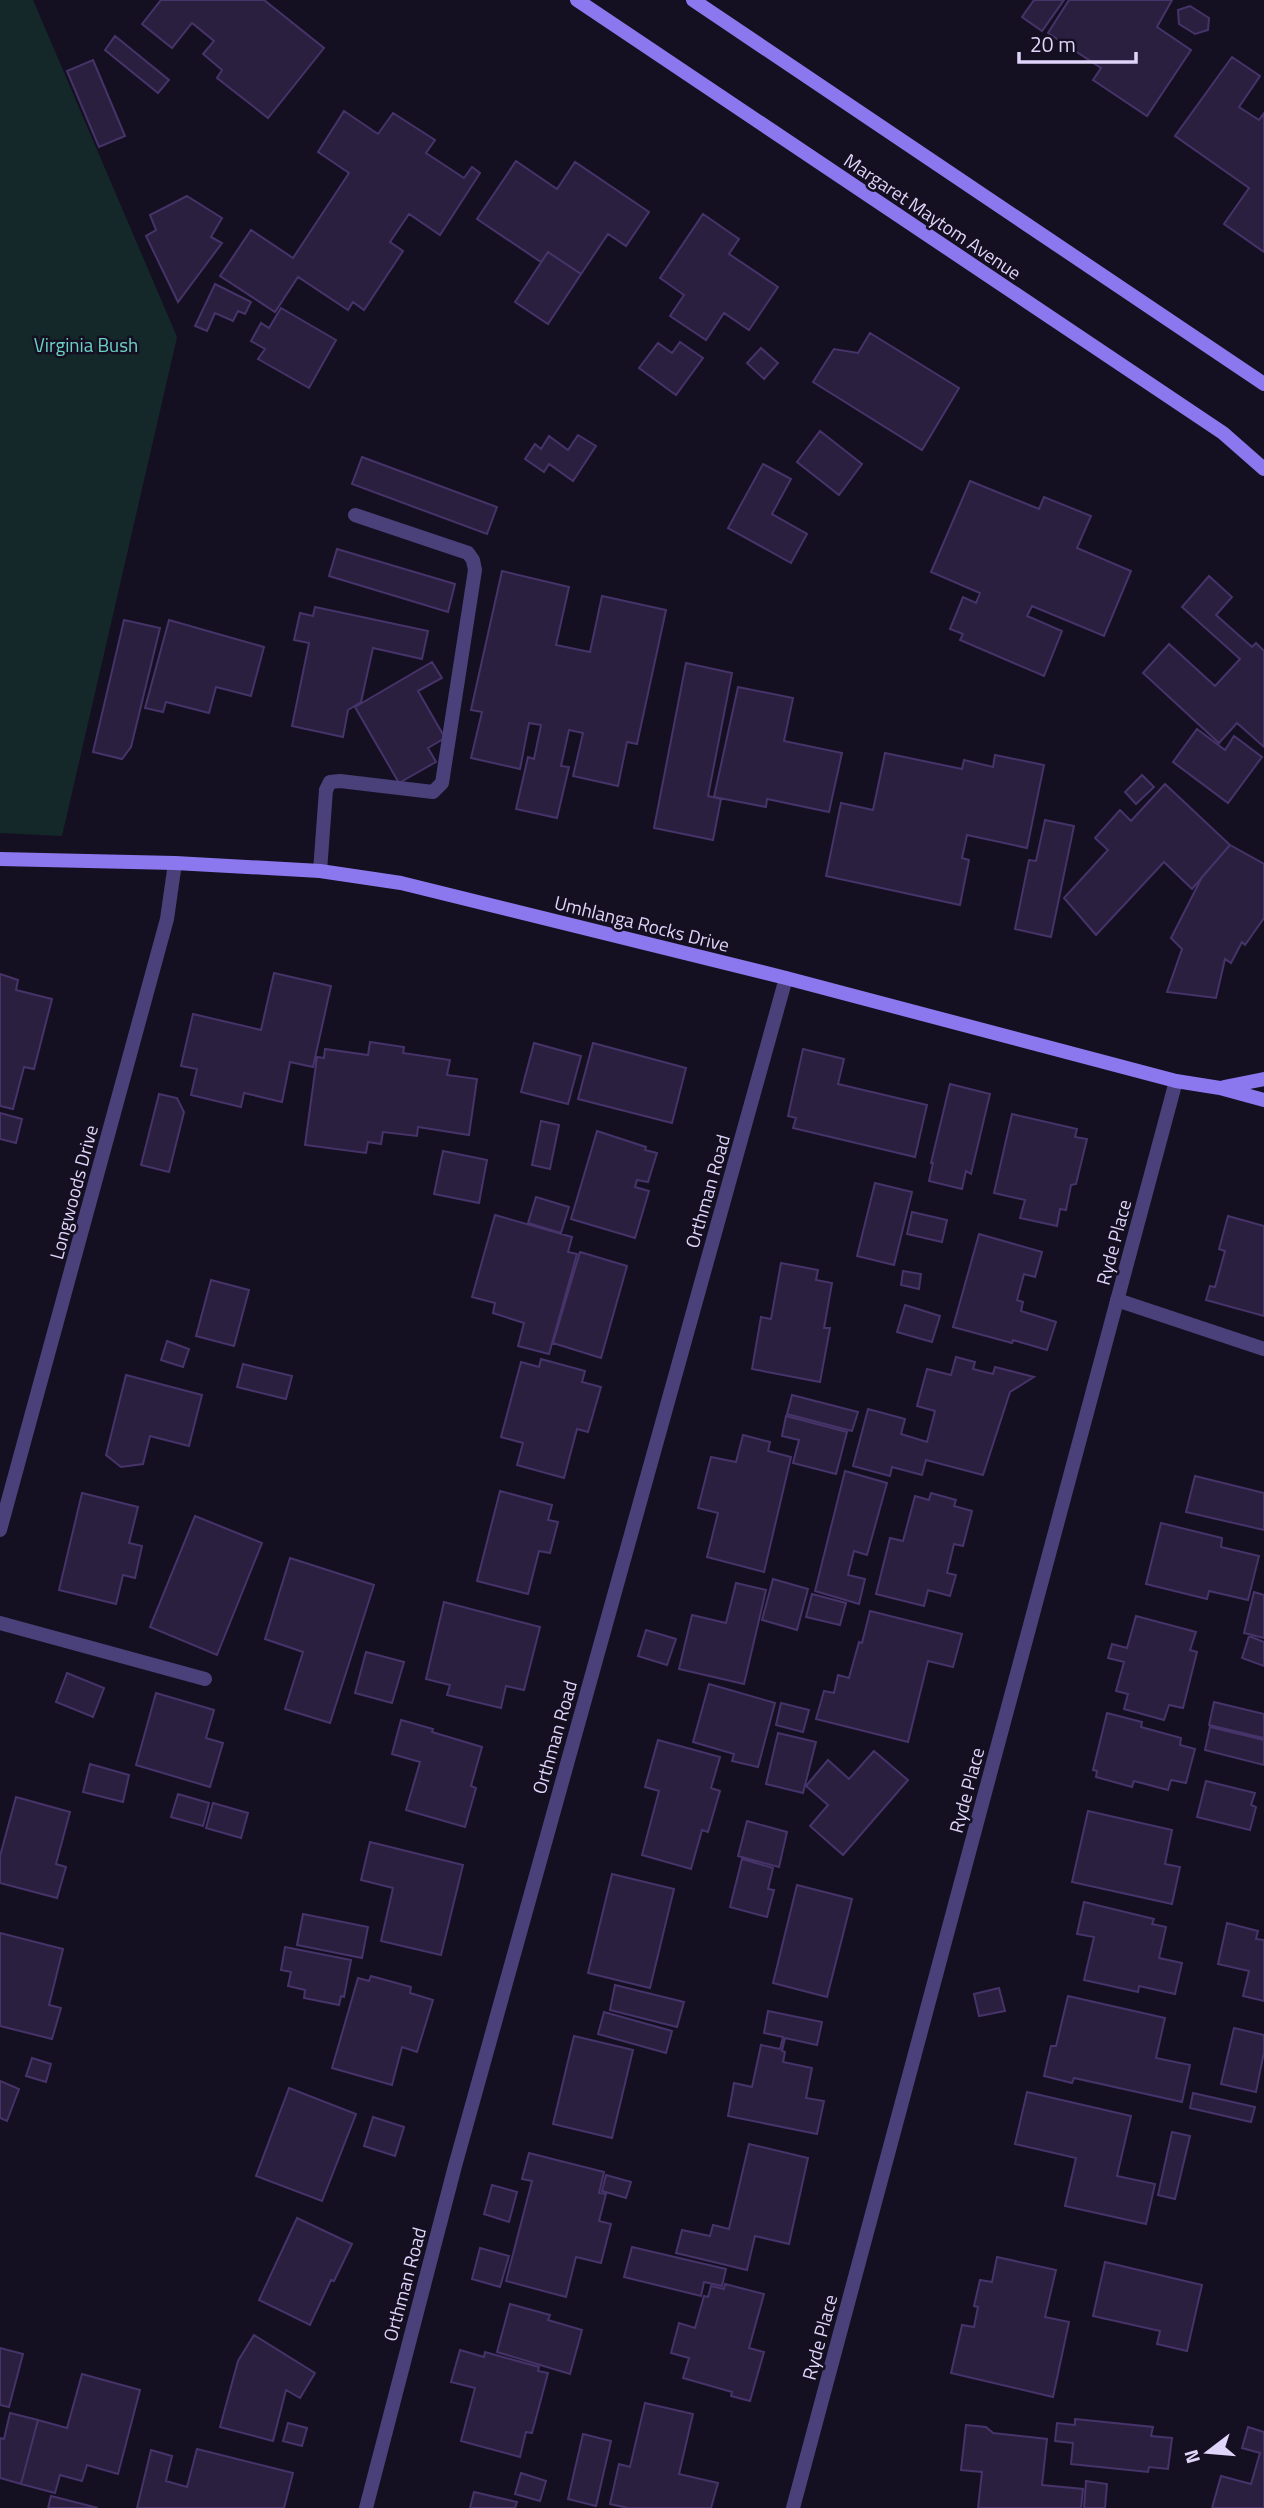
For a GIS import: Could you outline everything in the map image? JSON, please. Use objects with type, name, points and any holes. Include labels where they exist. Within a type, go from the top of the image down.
[{"type":"street","name":"Margaret Maytom Avenue","points":[[577,0],[1223,433],[1264,468]]},
{"type":"street","points":[[693,0],[1264,384]]},
{"type":"street","points":[[320,871],[326,790],[330,782],[433,792],[442,783],[475,570],[468,553],[355,515]]},
{"type":"street","name":"Umhlanga Rocks Drive","points":[[0,859],[175,863],[320,871],[401,883],[786,978],[1176,1081],[1220,1088],[1264,1100]]},
{"type":"street","name":"Longwoods Drive","points":[[0,1530],[167,919],[175,863]]},
{"type":"street","name":"Orthman Road","points":[[366,2508],[455,2166],[786,978]]},
{"type":"street","points":[[1220,1088],[1264,1079]]},
{"type":"street","name":"Ryde Place","points":[[793,2508],[1176,1081]]},
{"type":"street","points":[[1117,1300],[1264,1349]]},
{"type":"street","points":[[0,1623],[205,1679]]},
{"type":"green space","name":"Virginia Bush","points":[[0,0],[33,0],[177,337],[62,836],[0,833]]},
{"type":"building","points":[[161,0],[264,0],[324,48],[268,118],[217,78],[222,70],[203,54],[214,41],[192,23],[172,48],[142,24]]},
{"type":"building","points":[[1034,0],[1064,0],[1042,31],[1022,17]]},
{"type":"building","points":[[1069,0],[1172,0],[1157,27],[1191,50],[1147,116],[1093,80],[1101,68],[1048,33]]},
{"type":"building","points":[[1190,6],[1209,18],[1208,30],[1195,34],[1179,24],[1178,10]]},
{"type":"building","points":[[115,36],[169,80],[158,93],[105,50]]},
{"type":"building","points":[[1232,57],[1260,76],[1239,107],[1259,120],[1264,113],[1264,252],[1224,224],[1249,188],[1175,136]]},
{"type":"building","points":[[93,60],[125,136],[99,147],[67,71]]},
{"type":"building","points":[[344,111],[378,134],[393,113],[435,140],[426,153],[464,178],[472,167],[480,173],[440,235],[409,214],[390,242],[403,251],[364,310],[353,302],[348,310],[298,277],[275,312],[220,276],[251,230],[293,258],[349,173],[318,152]]},
{"type":"building","points":[[516,161],[557,189],[575,162],[649,212],[626,246],[608,234],[581,274],[548,252],[541,262],[477,219]]},
{"type":"building","points":[[187,196],[222,218],[211,237],[222,243],[178,302],[146,236],[156,230],[150,215]]},
{"type":"building","points":[[703,214],[739,239],[729,254],[778,287],[749,330],[724,313],[706,340],[670,316],[684,295],[660,278]]},
{"type":"building","points":[[548,252],[581,274],[548,324],[515,302]]},
{"type":"building","points":[[215,284],[251,302],[245,314],[238,311],[233,321],[215,313],[207,331],[195,326]]},
{"type":"building","points":[[281,308],[336,340],[309,388],[258,359],[265,349],[251,341],[261,323],[269,328]]},
{"type":"building","points":[[870,333],[959,388],[922,450],[813,382],[834,349],[858,353]]},
{"type":"building","points":[[680,342],[703,358],[676,395],[639,368],[658,343],[672,353]]},
{"type":"building","points":[[761,348],[778,363],[764,379],[747,363]]},
{"type":"building","points":[[820,431],[862,464],[839,495],[797,462]]},
{"type":"building","points":[[578,435],[596,446],[573,481],[549,464],[544,472],[525,459],[535,444],[541,449],[549,436],[568,450]]},
{"type":"building","points":[[362,457],[497,507],[487,534],[352,484]]},
{"type":"building","points":[[763,464],[791,479],[772,514],[807,534],[791,563],[728,528]]},
{"type":"building","points":[[970,481],[1039,509],[1044,497],[1091,516],[1077,548],[1131,571],[1104,636],[1032,606],[1027,616],[1062,631],[1044,676],[960,640],[963,634],[950,629],[963,597],[976,603],[980,593],[931,572]]},
{"type":"building","points":[[337,549],[455,584],[448,612],[329,576]]},
{"type":"building","points":[[502,571],[569,587],[556,645],[590,652],[602,596],[666,610],[637,744],[627,742],[618,786],[573,776],[583,733],[569,730],[561,766],[569,767],[557,818],[516,809],[528,757],[534,759],[541,725],[529,723],[520,769],[471,758],[482,712],[471,710]]},
{"type":"building","points":[[1209,576],[1232,597],[1216,615],[1252,647],[1256,643],[1264,651],[1264,747],[1237,723],[1219,743],[1143,673],[1169,644],[1215,686],[1240,659],[1182,607]]},
{"type":"building","points":[[315,607],[428,631],[422,659],[373,648],[361,702],[348,710],[343,737],[292,726],[309,643],[294,640],[300,613],[313,616]]},
{"type":"building","points":[[124,620],[160,628],[131,747],[122,759],[93,752]]},
{"type":"building","points":[[169,620],[264,647],[251,696],[216,687],[209,713],[166,702],[163,712],[145,708]]},
{"type":"building","points":[[432,662],[442,678],[418,691],[445,738],[428,748],[436,762],[399,783],[355,707]]},
{"type":"building","points":[[686,663],[732,673],[708,796],[721,799],[713,840],[654,828]]},
{"type":"building","points":[[738,687],[793,698],[784,741],[842,753],[829,812],[767,799],[766,807],[714,797]]},
{"type":"building","points":[[1197,729],[1225,750],[1234,736],[1262,757],[1228,803],[1173,762]]},
{"type":"building","points":[[885,753],[962,769],[964,760],[993,767],[995,755],[1044,765],[1027,848],[967,835],[962,858],[969,860],[960,905],[826,876],[841,803],[873,810]]},
{"type":"building","points":[[1142,775],[1154,787],[1136,804],[1125,792]]},
{"type":"building","points":[[1165,784],[1230,845],[1192,889],[1164,862],[1096,935],[1064,898],[1108,850],[1095,838],[1120,810],[1131,821]]},
{"type":"building","points":[[1045,820],[1074,826],[1051,937],[1015,929],[1029,860],[1036,861]]},
{"type":"building","points":[[1230,845],[1264,864],[1264,918],[1245,945],[1242,942],[1231,963],[1225,959],[1216,998],[1167,992],[1182,949],[1171,938],[1202,877]]},
{"type":"building","points":[[274,973],[331,986],[313,1067],[290,1062],[282,1102],[244,1093],[241,1107],[191,1095],[197,1069],[181,1066],[193,1014],[261,1030]]},
{"type":"building","points":[[0,974],[18,980],[16,990],[52,999],[34,1069],[24,1067],[13,1109],[0,1106]]},
{"type":"building","points":[[370,1042],[404,1047],[403,1053],[450,1060],[447,1075],[477,1079],[469,1135],[418,1127],[417,1136],[383,1132],[381,1144],[368,1142],[366,1153],[305,1145],[317,1057],[324,1058],[325,1049],[368,1055]]},
{"type":"building","points":[[534,1043],[581,1056],[568,1104],[521,1092]]},
{"type":"building","points":[[593,1043],[686,1068],[672,1123],[578,1099]]},
{"type":"building","points":[[803,1049],[844,1059],[838,1084],[927,1105],[915,1157],[793,1128],[796,1118],[788,1116]]},
{"type":"building","points":[[950,1084],[990,1094],[971,1174],[966,1171],[962,1189],[929,1181]]},
{"type":"building","points":[[159,1094],[177,1098],[184,1112],[169,1172],[141,1165]]},
{"type":"building","points":[[0,1113],[22,1119],[16,1143],[0,1139]]},
{"type":"building","points":[[1012,1114],[1077,1129],[1075,1137],[1087,1139],[1076,1184],[1071,1185],[1066,1210],[1060,1209],[1057,1226],[1020,1218],[1025,1200],[994,1193]]},
{"type":"building","points":[[541,1121],[559,1125],[550,1169],[532,1165]]},
{"type":"building","points":[[597,1131],[657,1153],[648,1182],[637,1180],[635,1187],[649,1191],[635,1238],[571,1219]]},
{"type":"building","points":[[443,1151],[487,1160],[479,1203],[434,1194]]},
{"type":"building","points":[[875,1183],[912,1192],[894,1265],[857,1256]]},
{"type":"building","points":[[536,1197],[569,1207],[561,1233],[528,1223]]},
{"type":"building","points":[[912,1212],[947,1220],[942,1242],[907,1234]]},
{"type":"building","points":[[495,1215],[572,1237],[568,1252],[577,1254],[549,1354],[518,1346],[524,1323],[493,1313],[495,1303],[472,1297]]},
{"type":"building","points":[[1228,1216],[1264,1226],[1264,1316],[1206,1300],[1210,1286],[1215,1287],[1225,1251],[1219,1249]]},
{"type":"building","points":[[979,1234],[1042,1252],[1035,1277],[1024,1274],[1017,1300],[1023,1302],[1021,1311],[1056,1322],[1047,1350],[953,1327]]},
{"type":"building","points":[[580,1252],[627,1266],[601,1358],[553,1343]]},
{"type":"building","points":[[781,1263],[818,1270],[816,1280],[832,1283],[824,1328],[830,1328],[820,1382],[752,1369],[761,1317],[771,1319]]},
{"type":"building","points":[[903,1271],[921,1274],[919,1289],[901,1285]]},
{"type":"building","points":[[211,1280],[249,1290],[234,1346],[196,1336]]},
{"type":"building","points":[[905,1305],[940,1316],[932,1342],[897,1332]]},
{"type":"building","points":[[167,1341],[189,1349],[183,1367],[161,1360]]},
{"type":"building","points":[[956,1357],[975,1362],[973,1369],[993,1374],[995,1367],[1034,1377],[1010,1392],[983,1475],[926,1460],[922,1475],[892,1467],[890,1476],[853,1466],[868,1409],[905,1419],[901,1434],[927,1442],[935,1411],[917,1406],[927,1369],[951,1375]]},
{"type":"building","points":[[541,1359],[585,1371],[582,1382],[601,1387],[588,1432],[577,1429],[564,1478],[517,1465],[523,1443],[501,1437],[521,1362],[539,1367]]},
{"type":"building","points":[[243,1364],[292,1376],[286,1399],[237,1387]]},
{"type":"building","points":[[126,1375],[202,1395],[189,1446],[150,1436],[143,1464],[121,1467],[106,1455]]},
{"type":"building","points":[[792,1395],[858,1412],[852,1431],[787,1414]]},
{"type":"building","points":[[786,1416],[847,1432],[836,1474],[793,1463],[799,1440],[782,1436]]},
{"type":"building","points":[[743,1435],[770,1442],[768,1451],[791,1457],[764,1572],[707,1557],[718,1513],[698,1508],[711,1457],[736,1462]]},
{"type":"building","points":[[845,1471],[887,1483],[867,1555],[854,1551],[848,1575],[865,1579],[859,1604],[815,1591]]},
{"type":"building","points":[[1195,1476],[1264,1493],[1264,1530],[1186,1512]]},
{"type":"building","points":[[500,1491],[552,1505],[548,1520],[558,1522],[550,1553],[539,1551],[528,1594],[477,1581]]},
{"type":"building","points":[[82,1493],[138,1507],[129,1543],[142,1546],[135,1578],[123,1575],[116,1604],[59,1590]]},
{"type":"building","points":[[931,1493],[956,1500],[954,1506],[972,1511],[963,1546],[954,1544],[947,1573],[956,1575],[950,1596],[928,1590],[924,1606],[876,1594],[890,1538],[903,1541],[915,1496],[929,1500]]},
{"type":"building","points":[[195,1516],[262,1543],[217,1655],[150,1627]]},
{"type":"building","points":[[1161,1523],[1222,1538],[1221,1547],[1259,1556],[1248,1600],[1209,1591],[1207,1599],[1146,1584]]},
{"type":"building","points":[[290,1558],[374,1585],[330,1723],[285,1709],[303,1652],[265,1639]]},
{"type":"building","points":[[773,1579],[808,1589],[797,1630],[762,1620]]},
{"type":"building","points":[[736,1583],[766,1590],[744,1684],[679,1669],[692,1615],[726,1623]]},
{"type":"building","points":[[1254,1592],[1264,1595],[1264,1638],[1244,1633]]},
{"type":"building","points":[[812,1594],[846,1603],[840,1625],[806,1617]]},
{"type":"building","points":[[444,1602],[540,1627],[524,1690],[506,1686],[501,1708],[447,1695],[450,1685],[426,1679]]},
{"type":"building","points":[[870,1611],[962,1634],[953,1667],[928,1661],[908,1742],[816,1719],[824,1691],[834,1693],[838,1675],[849,1678]]},
{"type":"building","points":[[1136,1616],[1196,1632],[1190,1650],[1197,1652],[1183,1708],[1169,1705],[1164,1720],[1124,1709],[1128,1694],[1116,1691],[1124,1662],[1108,1658],[1112,1644],[1127,1648]]},
{"type":"building","points":[[646,1630],[676,1639],[667,1665],[638,1656]]},
{"type":"building","points":[[1249,1636],[1264,1642],[1264,1666],[1242,1658]]},
{"type":"building","points":[[366,1652],[404,1662],[392,1703],[355,1693]]},
{"type":"building","points":[[67,1673],[104,1688],[93,1717],[56,1702]]},
{"type":"building","points":[[709,1684],[775,1703],[758,1767],[732,1761],[734,1754],[693,1742]]},
{"type":"building","points":[[156,1693],[214,1710],[206,1738],[223,1743],[210,1787],[136,1765]]},
{"type":"building","points":[[1214,1702],[1264,1714],[1264,1738],[1209,1725]]},
{"type":"building","points":[[781,1703],[809,1710],[803,1732],[776,1725]]},
{"type":"building","points":[[1107,1713],[1142,1722],[1141,1727],[1181,1738],[1180,1745],[1195,1749],[1186,1783],[1171,1780],[1168,1790],[1134,1781],[1132,1787],[1096,1777],[1097,1771],[1093,1770]]},
{"type":"building","points":[[401,1720],[482,1747],[471,1786],[476,1788],[465,1827],[406,1810],[420,1762],[392,1754]]},
{"type":"building","points":[[1210,1727],[1264,1740],[1264,1765],[1205,1750]]},
{"type":"building","points":[[778,1733],[816,1742],[803,1793],[766,1784]]},
{"type":"building","points":[[658,1740],[720,1757],[711,1788],[720,1791],[708,1832],[702,1830],[691,1869],[642,1855],[659,1791],[645,1787]]},
{"type":"building","points":[[874,1751],[908,1780],[843,1855],[810,1826],[828,1805],[806,1786],[828,1760],[849,1779]]},
{"type":"building","points":[[90,1764],[129,1775],[123,1802],[83,1792]]},
{"type":"building","points":[[1206,1781],[1255,1793],[1251,1805],[1256,1807],[1250,1830],[1197,1817]]},
{"type":"building","points":[[178,1794],[209,1803],[203,1826],[171,1817]]},
{"type":"building","points":[[16,1797],[70,1812],[56,1864],[66,1867],[57,1898],[0,1883],[0,1856]]},
{"type":"building","points":[[213,1803],[248,1813],[241,1838],[206,1828]]},
{"type":"building","points":[[1088,1811],[1172,1830],[1165,1864],[1180,1867],[1172,1904],[1072,1882]]},
{"type":"building","points":[[747,1821],[787,1832],[779,1867],[738,1856]]},
{"type":"building","points":[[370,1842],[463,1865],[441,1955],[381,1941],[393,1888],[361,1880]]},
{"type":"building","points":[[742,1859],[773,1868],[768,1889],[774,1890],[767,1917],[730,1907]]},
{"type":"building","points":[[612,1874],[674,1889],[650,1988],[588,1973]]},
{"type":"building","points":[[797,1885],[852,1899],[827,1997],[773,1983]]},
{"type":"building","points":[[1084,1902],[1154,1919],[1152,1924],[1166,1927],[1159,1958],[1182,1963],[1175,1994],[1139,1986],[1138,1992],[1084,1980],[1094,1937],[1077,1934]]},
{"type":"building","points":[[303,1914],[368,1927],[362,1958],[297,1945]]},
{"type":"building","points":[[1227,1923],[1258,1931],[1256,1939],[1264,1940],[1264,2001],[1243,1996],[1249,1971],[1218,1964]]},
{"type":"building","points":[[0,1933],[63,1949],[49,2005],[61,2008],[52,2039],[0,2026]]},
{"type":"building","points":[[285,1947],[351,1960],[344,1997],[341,1996],[339,2005],[304,1998],[305,1990],[288,1986],[291,1972],[281,1970]]},
{"type":"building","points":[[371,1976],[411,1987],[410,1993],[433,2000],[417,2052],[402,2047],[392,2085],[332,2068],[358,1978],[369,1981]]},
{"type":"building","points":[[615,1985],[684,2002],[677,2027],[610,2010]]},
{"type":"building","points":[[999,1988],[1005,2011],[979,2016],[974,1994]]},
{"type":"building","points":[[1068,1996],[1165,2018],[1156,2058],[1190,2065],[1182,2102],[1074,2078],[1072,2083],[1044,2076],[1051,2046],[1056,2046]]},
{"type":"building","points":[[768,2011],[822,2022],[817,2045],[785,2038],[782,2051],[785,2052],[783,2062],[812,2068],[806,2098],[824,2101],[817,2134],[728,2116],[734,2083],[752,2087],[761,2045],[780,2049],[783,2037],[764,2033]]},
{"type":"building","points":[[604,2012],[672,2031],[666,2053],[598,2034]]},
{"type":"building","points":[[1234,2028],[1264,2035],[1264,2052],[1256,2092],[1221,2084]]},
{"type":"building","points":[[574,2036],[633,2050],[612,2138],[553,2124]]},
{"type":"building","points":[[32,2058],[51,2064],[46,2082],[26,2076]]},
{"type":"building","points":[[0,2081],[19,2089],[7,2121],[0,2118]]},
{"type":"building","points":[[289,2088],[356,2114],[322,2201],[256,2176]]},
{"type":"building","points":[[1027,2092],[1131,2116],[1117,2176],[1155,2184],[1146,2224],[1065,2206],[1076,2158],[1015,2144]]},
{"type":"building","points":[[1193,2093],[1255,2107],[1251,2122],[1190,2108]]},
{"type":"building","points":[[373,2117],[404,2127],[395,2156],[364,2146]]},
{"type":"building","points":[[1172,2132],[1190,2136],[1175,2199],[1158,2195]]},
{"type":"building","points":[[749,2144],[808,2158],[789,2244],[755,2236],[747,2270],[676,2253],[682,2230],[710,2236],[713,2225],[729,2229]]},
{"type":"building","points":[[529,2153],[604,2172],[599,2193],[606,2194],[599,2221],[611,2224],[601,2263],[576,2257],[566,2297],[506,2281],[532,2181],[522,2179]]},
{"type":"building","points":[[606,2175],[631,2182],[626,2198],[602,2191]]},
{"type":"building","points":[[492,2185],[517,2192],[509,2222],[484,2214]]},
{"type":"building","points":[[297,2218],[352,2244],[310,2325],[259,2300]]},
{"type":"building","points":[[632,2247],[726,2269],[722,2286],[704,2282],[701,2296],[624,2277]]},
{"type":"building","points":[[480,2248],[509,2256],[500,2287],[472,2279]]},
{"type":"building","points":[[997,2257],[1056,2270],[1045,2317],[1069,2322],[1053,2397],[951,2373],[962,2325],[974,2327],[978,2307],[974,2306],[980,2280],[992,2282]]},
{"type":"building","points":[[1105,2262],[1202,2285],[1187,2351],[1157,2344],[1160,2331],[1093,2316]]},
{"type":"building","points":[[725,2284],[764,2294],[749,2348],[764,2352],[750,2401],[731,2396],[732,2392],[683,2378],[689,2358],[671,2353],[679,2323],[695,2328],[704,2296],[708,2297],[711,2286],[724,2289]]},
{"type":"building","points":[[510,2304],[550,2315],[548,2320],[582,2330],[570,2374],[497,2352]]},
{"type":"building","points":[[254,2335],[315,2373],[300,2398],[286,2390],[273,2441],[220,2427],[238,2361]]},
{"type":"building","points":[[0,2348],[23,2354],[9,2407],[0,2405]]},
{"type":"building","points":[[460,2350],[484,2357],[485,2352],[539,2367],[538,2371],[548,2373],[532,2433],[526,2432],[520,2457],[461,2441],[475,2388],[451,2382]]},
{"type":"building","points":[[82,2374],[140,2390],[118,2474],[87,2465],[82,2481],[60,2475],[55,2493],[21,2484],[38,2420],[67,2428]]},
{"type":"building","points":[[645,2403],[693,2414],[679,2474],[718,2483],[711,2508],[628,2508],[610,2504],[619,2464],[630,2467]]},
{"type":"building","points":[[10,2413],[38,2420],[21,2484],[0,2478],[0,2438],[4,2439]]},
{"type":"building","points":[[1075,2419],[1153,2427],[1151,2436],[1172,2438],[1168,2469],[1149,2467],[1148,2472],[1071,2464],[1073,2443],[1055,2441],[1057,2423],[1075,2425]]},
{"type":"building","points":[[288,2423],[307,2428],[302,2446],[283,2441]]},
{"type":"building","points":[[966,2425],[986,2427],[993,2433],[1047,2439],[1042,2485],[1083,2489],[1081,2508],[978,2508],[982,2472],[961,2470]]},
{"type":"building","points":[[1248,2427],[1264,2432],[1264,2508],[1212,2508],[1221,2476],[1251,2484],[1260,2453],[1242,2448]]},
{"type":"building","points":[[583,2434],[611,2441],[596,2506],[568,2499]]},
{"type":"building","points":[[197,2449],[293,2473],[284,2508],[137,2508],[151,2450],[172,2456],[166,2481],[187,2487]]},
{"type":"building","points":[[521,2473],[546,2481],[540,2501],[515,2494]]},
{"type":"building","points":[[1086,2481],[1107,2484],[1105,2508],[1084,2508]]},
{"type":"building","points":[[474,2492],[517,2502],[515,2508],[470,2508]]},
{"type":"building","points":[[51,2496],[98,2508],[48,2508]]}]
